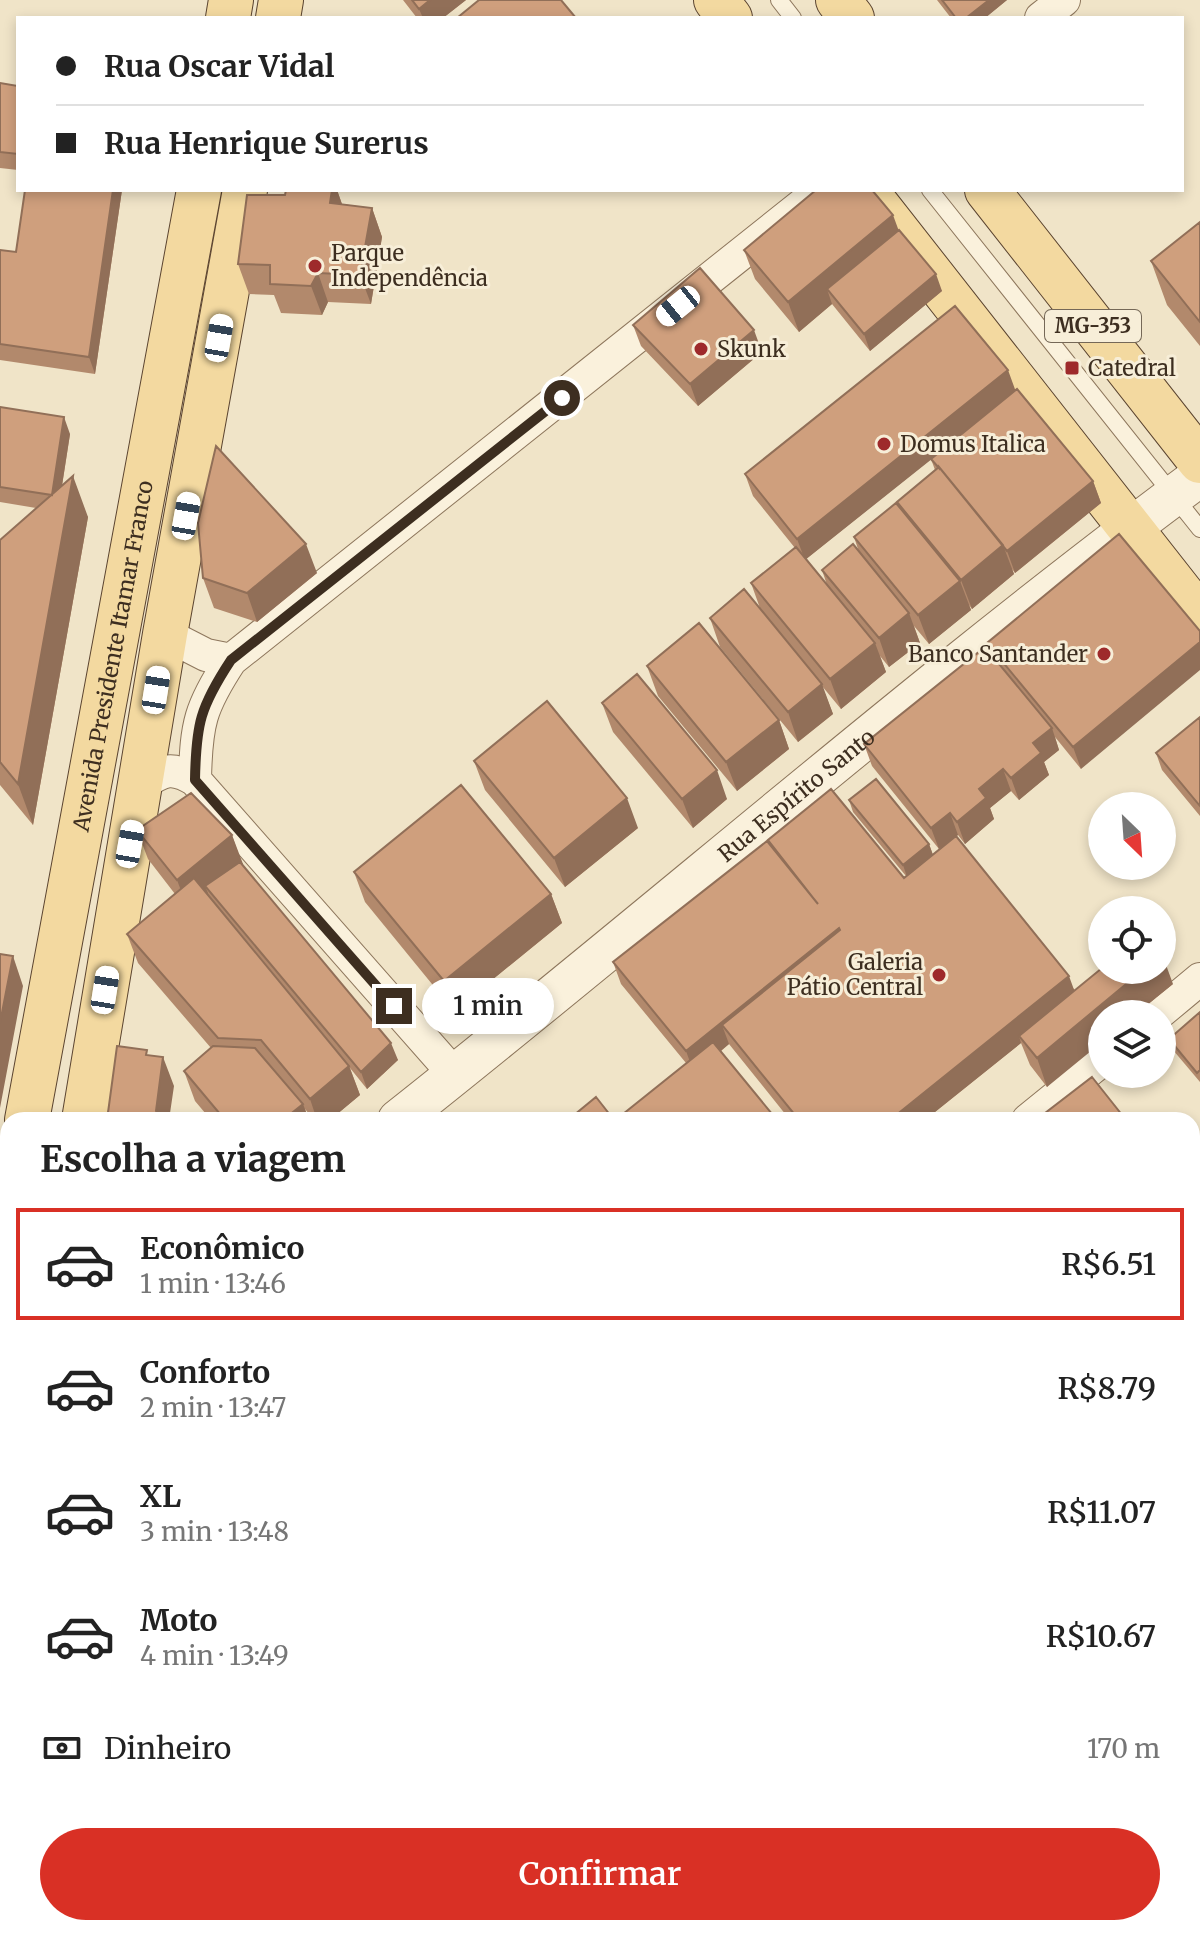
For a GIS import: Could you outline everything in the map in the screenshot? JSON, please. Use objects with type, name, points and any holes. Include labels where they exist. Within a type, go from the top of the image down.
[{"type":"main road","points":[[716,0],[728,16]]},
{"type":"main road","points":[[838,0],[850,16]]},
{"type":"main road","name":"Avenida Presidente Itamar Franco","points":[[28,1112],[199,192]]},
{"type":"main road","name":"Avenida Presidente Itamar Franco","points":[[85,1112],[165,634],[245,192]]},
{"type":"main road","points":[[867,192],[1200,617]]},
{"type":"main road","name":"MG-353","points":[[989,192],[1200,461]]},
{"type":"street","points":[[1044,16],[1064,0]]},
{"type":"street","points":[[195,780],[195,748],[200,716],[208,694],[231,660],[818,192]]},
{"type":"street","name":"Rua Espírito Santo","points":[[408,1112],[790,799],[1129,527],[1187,486]]},
{"type":"street","points":[[165,634],[206,655],[231,660]]},
{"type":"street","points":[[140,785],[164,770],[182,772],[195,780],[454,1074]]},
{"type":"street","points":[[1175,1000],[1200,979]]},
{"type":"street","points":[[1038,1112],[1088,1071]]},
{"type":"lane","points":[[779,0],[791,16]]},
{"type":"lane","points":[[932,192],[1187,486],[1200,529]]},
{"type":"building","points":[[412,0],[430,0],[419,9]]},
{"type":"building","points":[[479,0],[561,0],[574,16],[459,16]]},
{"type":"building","points":[[942,0],[989,0],[969,16],[954,16]]},
{"type":"building","points":[[0,83],[16,86],[16,154],[0,152]]},
{"type":"building","points":[[25,192],[113,192],[89,357],[0,344],[0,250],[16,252]]},
{"type":"building","name":"Parque Independência","points":[[286,192],[332,192],[330,203],[372,208],[360,275],[318,273],[311,286],[270,284],[270,265],[238,264],[247,195],[285,195]]},
{"type":"building","points":[[814,192],[874,192],[893,215],[788,302],[744,250]]},
{"type":"building","points":[[1200,222],[1200,322],[1151,261]]},
{"type":"building","points":[[899,230],[936,274],[864,334],[827,289]]},
{"type":"building","name":"Skunk","points":[[700,268],[754,330],[690,384],[633,325]]},
{"type":"building","name":"Domus Italica","points":[[955,306],[1008,370],[797,539],[745,474]]},
{"type":"building","points":[[1017,389],[1093,481],[1007,551],[931,459]]},
{"type":"building","points":[[0,407],[64,417],[52,495],[0,487]]},
{"type":"building","points":[[216,446],[306,544],[247,593],[203,578],[198,523]]},
{"type":"building","points":[[939,467],[1003,545],[961,580],[897,502]]},
{"type":"building","points":[[73,476],[18,784],[0,762],[0,540]]},
{"type":"building","points":[[896,503],[960,581],[918,615],[854,537]]},
{"type":"building","name":"Banco Santander","points":[[1119,534],[1200,631],[1200,642],[1073,747],[987,643]]},
{"type":"building","points":[[853,544],[909,613],[879,638],[822,570]]},
{"type":"building","points":[[796,547],[875,643],[830,679],[751,583]]},
{"type":"building","points":[[744,589],[822,684],[788,712],[710,618]]},
{"type":"building","points":[[699,623],[779,720],[726,762],[647,666]]},
{"type":"building","points":[[985,647],[1052,728],[1033,743],[1041,753],[1011,778],[1003,769],[979,789],[986,798],[957,822],[950,813],[931,828],[864,744]]},
{"type":"building","points":[[637,674],[717,770],[682,799],[602,703]]},
{"type":"building","points":[[547,701],[627,798],[554,858],[474,761]]},
{"type":"building","points":[[1200,717],[1200,806],[1156,753]]},
{"type":"building","points":[[876,779],[929,844],[903,865],[849,800]]},
{"type":"building","points":[[461,785],[551,894],[444,981],[354,872]]},
{"type":"building","name":"Galeria Pátio Central","points":[[831,789],[904,878],[956,836],[1069,976],[900,1112],[793,1112],[722,1025],[839,928],[686,1051],[613,962],[767,841],[818,904],[768,840]]},
{"type":"building","points":[[191,793],[232,835],[177,880],[137,830]]},
{"type":"building","points":[[240,862],[391,1043],[361,1072],[205,886]]},
{"type":"building","points":[[194,878],[349,1066],[310,1099],[261,1040],[218,1038],[127,934]]},
{"type":"building","points":[[0,954],[13,956],[0,1023]]},
{"type":"building","points":[[1088,979],[1088,984],[1126,984],[1107,1000],[1088,1000],[1088,1016],[1037,1058],[1019,1036]]},
{"type":"building","points":[[1200,1012],[1200,1070],[1197,1073],[1176,1048],[1176,1033]]},
{"type":"building","points":[[713,1042],[770,1112],[626,1112]]},
{"type":"building","points":[[117,1046],[147,1050],[146,1055],[163,1057],[157,1112],[108,1112]]},
{"type":"building","points":[[213,1046],[255,1048],[303,1104],[293,1112],[218,1112],[184,1071]]},
{"type":"building","points":[[1088,1080],[1088,1088],[1101,1088],[1120,1112],[1046,1112]]},
{"type":"building","points":[[596,1097],[608,1112],[578,1112]]},
{"type":"place","name":"Parque Independência","points":[[315,266]]},
{"type":"place","name":"Skunk","points":[[701,349]]},
{"type":"place","name":"Catedral","points":[[1072,368]]},
{"type":"place","name":"Domus Italica","points":[[884,444]]},
{"type":"place","name":"Banco Santander","points":[[1104,654]]},
{"type":"place","name":"Galeria Pátio Central","points":[[939,975]]},
{"type":"route","points":[[394,1006],[195,780],[195,748],[200,716],[208,694],[231,660],[562,398]]}]
